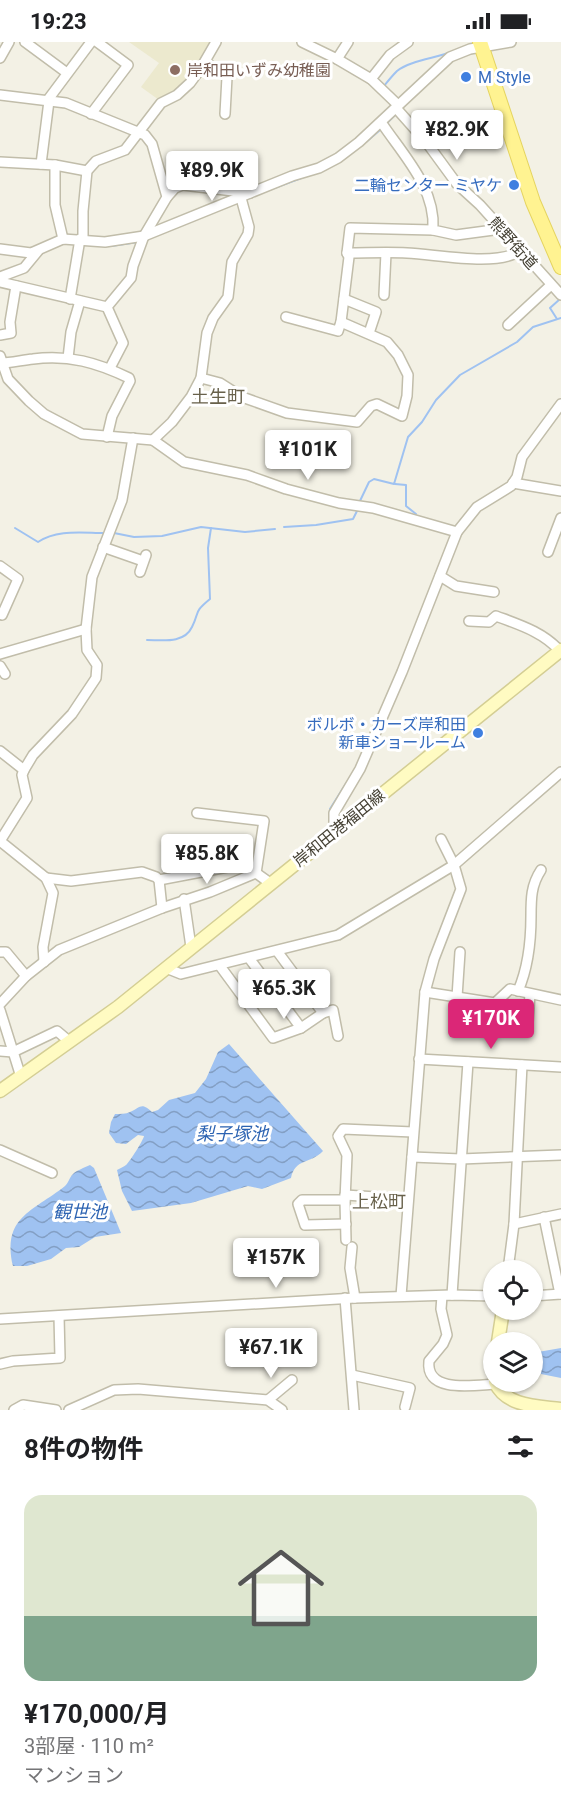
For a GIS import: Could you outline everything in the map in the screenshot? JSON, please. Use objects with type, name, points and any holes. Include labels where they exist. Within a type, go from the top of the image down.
[{"type":"main road","points":[[481,45],[534,202],[561,267]]},
{"type":"street","points":[[0,58],[9,42]]},
{"type":"street","points":[[26,42],[37,45],[67,73]]},
{"type":"street","points":[[41,164],[48,101],[91,42]]},
{"type":"street","points":[[91,114],[128,66],[97,42]]},
{"type":"street","points":[[70,298],[81,240],[87,171],[96,161],[125,150],[161,102],[177,95],[190,83],[216,42]]},
{"type":"street","name":"熊野街道","points":[[303,42],[371,79],[397,106],[457,184],[480,205],[561,295]]},
{"type":"street","points":[[338,59],[348,42]]},
{"type":"street","points":[[371,79],[390,55],[408,42]]},
{"type":"street","points":[[0,249],[31,253],[63,239],[105,242],[144,236],[292,176],[319,168],[338,158],[359,142],[450,57],[481,45],[511,42]]},
{"type":"street","points":[[205,62],[227,77],[225,114]]},
{"type":"street","points":[[0,95],[66,103],[145,135],[152,144],[167,197]]},
{"type":"street","points":[[381,122],[425,187],[434,214],[433,230]]},
{"type":"street","points":[[0,162],[55,165],[87,171]]},
{"type":"street","points":[[55,165],[55,205],[63,239]]},
{"type":"street","points":[[107,307],[131,278],[132,266],[144,236],[167,197],[175,188],[183,185],[251,193]]},
{"type":"street","points":[[153,440],[172,422],[191,397],[201,378],[207,333],[213,318],[228,297],[232,262],[248,234],[249,227],[241,198]]},
{"type":"street","points":[[286,317],[338,331],[349,257],[347,253],[350,228],[433,230],[456,235],[501,229]]},
{"type":"street","points":[[0,277],[24,268],[38,251]]},
{"type":"street","points":[[347,253],[417,253],[475,259],[514,255],[520,251]]},
{"type":"street","points":[[384,294],[386,253]]},
{"type":"street","points":[[0,282],[107,307]]},
{"type":"street","points":[[508,325],[551,285]]},
{"type":"street","points":[[0,335],[10,333],[16,286]]},
{"type":"street","points":[[344,299],[376,312],[369,333]]},
{"type":"street","points":[[68,358],[71,332],[80,301]]},
{"type":"street","points":[[107,307],[123,343],[110,368]]},
{"type":"street","points":[[201,378],[220,383],[242,397],[287,413],[357,422],[370,406],[376,404],[402,416],[407,396],[408,375],[398,355],[387,342],[341,322]]},
{"type":"street","points":[[107,437],[112,416],[130,381],[129,378],[95,363],[68,358],[1,361],[8,379],[29,401],[44,414],[82,434],[107,437],[153,440],[184,462],[247,475],[286,489],[339,503],[373,508],[457,532]]},
{"type":"street","points":[[334,832],[334,813],[360,769],[402,672],[457,532],[477,507],[511,486],[517,477],[522,457],[561,404]]},
{"type":"street","points":[[44,962],[43,947],[53,893],[46,878],[0,841],[27,798],[22,775],[24,770],[33,755],[72,714],[96,678],[97,666],[87,650],[86,629],[92,577],[122,500],[133,438]]},
{"type":"street","points":[[513,483],[561,491]]},
{"type":"street","points":[[548,552],[561,518]]},
{"type":"street","points":[[104,547],[144,558],[140,572]]},
{"type":"street","points":[[0,566],[18,579],[1,617]]},
{"type":"street","points":[[440,576],[456,586],[495,592]]},
{"type":"street","points":[[469,621],[489,622],[496,616],[533,630],[553,643],[560,651]]},
{"type":"street","points":[[0,654],[86,629]]},
{"type":"street","name":"岸和田港福田線","points":[[0,1091],[70,1042],[166,968],[560,651]]},
{"type":"street","points":[[0,751],[24,770]]},
{"type":"street","points":[[166,968],[181,974],[338,935],[454,865],[561,772]]},
{"type":"street","points":[[197,813],[264,821],[256,873]]},
{"type":"street","points":[[400,1296],[426,992],[434,959],[461,889],[454,865],[441,839]]},
{"type":"street","points":[[159,880],[238,865],[256,873],[270,883]]},
{"type":"street","points":[[518,991],[525,975],[531,897],[535,878],[541,870]]},
{"type":"street","points":[[46,878],[71,881],[142,872],[159,880],[162,908]]},
{"type":"street","points":[[0,1004],[26,976],[59,950],[256,873]]},
{"type":"street","points":[[184,900],[191,947]]},
{"type":"street","points":[[2,951],[26,976]]},
{"type":"street","points":[[277,951],[323,1013]]},
{"type":"street","points":[[457,997],[460,952]]},
{"type":"street","points":[[249,958],[301,1028]]},
{"type":"street","points":[[220,966],[273,1038],[301,1028],[323,1013],[333,1011],[338,1036]]},
{"type":"street","points":[[426,992],[495,1003],[510,989],[561,1000]]},
{"type":"street","points":[[515,1023],[528,1022],[530,994]]},
{"type":"street","points":[[0,1010],[21,1077]]},
{"type":"street","points":[[0,1051],[13,1052],[57,1031],[70,1042]]},
{"type":"street","points":[[419,1059],[561,1067]]},
{"type":"street","points":[[452,1295],[468,1062]]},
{"type":"street","points":[[509,1260],[514,1224],[522,1065]]},
{"type":"street","points":[[354,1410],[349,1244],[345,1197],[347,1155],[338,1136],[343,1129],[413,1132]]},
{"type":"street","points":[[0,1150],[52,1173]]},
{"type":"street","points":[[412,1157],[461,1159],[561,1155]]},
{"type":"street","points":[[346,1224],[305,1225],[298,1204],[302,1200],[345,1197],[407,1199]]},
{"type":"street","points":[[514,1224],[561,1214]]},
{"type":"street","points":[[543,1295],[561,1294],[544,1217]]},
{"type":"street","points":[[442,1296],[441,1310],[447,1335],[443,1344],[429,1361],[430,1374],[434,1379],[448,1385],[483,1384]]},
{"type":"street","points":[[0,1319],[350,1298],[483,1296]]},
{"type":"street","points":[[0,1365],[13,1361],[60,1358],[59,1316]]},
{"type":"street","points":[[352,1375],[410,1388],[405,1407]]},
{"type":"street","points":[[268,1400],[292,1380]]},
{"type":"street","points":[[69,1410],[114,1390],[138,1389],[268,1400],[282,1410]]},
{"type":"street","points":[[502,1392],[525,1408],[561,1409]]},
{"type":"street","points":[[14,1410],[23,1405],[56,1410]]},
{"type":"shaded area","name":"岸和田いずみ幼稚園","points":[[129,42],[213,42],[202,63],[183,86],[159,100],[141,87],[159,63]]},
{"type":"water","name":"梨子塚池","points":[[229,1044],[323,1151],[296,1167],[291,1178],[262,1189],[248,1186],[191,1203],[132,1211],[122,1191],[117,1170],[128,1163],[144,1136],[138,1135],[126,1144],[116,1143],[109,1133],[115,1114],[128,1113],[141,1106],[152,1112],[158,1110],[169,1100],[195,1093],[206,1079],[218,1052]]},
{"type":"water","name":"観世池","points":[[90,1165],[94,1168],[121,1233],[95,1237],[79,1247],[66,1248],[51,1259],[27,1266],[13,1266],[12,1236],[22,1217],[65,1186],[75,1173]]},
{"type":"water","points":[[561,1348],[561,1378],[543,1374],[543,1351]]},
{"type":"waterway","points":[[384,86],[402,68],[451,52]]},
{"type":"waterway","points":[[387,123],[396,114]]},
{"type":"waterway","points":[[366,142],[380,130]]},
{"type":"waterway","points":[[253,196],[304,177]]},
{"type":"waterway","points":[[111,246],[138,242]]},
{"type":"waterway","points":[[557,319],[550,308],[560,299]]},
{"type":"waterway","points":[[359,503],[369,482],[374,479],[394,484],[408,437],[422,422],[436,400],[460,375],[517,342],[533,327],[561,318]]},
{"type":"waterway","points":[[395,484],[406,485],[406,506],[416,514]]},
{"type":"waterway","points":[[284,527],[353,519],[358,509]]},
{"type":"waterway","points":[[114,533],[134,537],[162,536],[201,527],[245,532],[275,529]]},
{"type":"waterway","points":[[15,528],[38,542],[61,533],[105,533]]},
{"type":"waterway","points":[[147,640],[172,640],[184,636],[192,627],[199,610],[210,599],[208,548],[211,528]]},
{"type":"waterway","points":[[329,825],[330,809],[347,782]]},
{"type":"place","name":"岸和田いずみ幼稚園","points":[[175,70]]},
{"type":"place","name":"M Style","points":[[466,77]]},
{"type":"place","name":"二輪センター ミヤケ","points":[[514,185]]},
{"type":"place","name":"ボルボ・カーズ岸和田 新車ショールーム","points":[[478,733]]},
{"type":"district","name":"土生町","points":[[218,396]]},
{"type":"district","name":"上松町","points":[[379,1201]]}]
